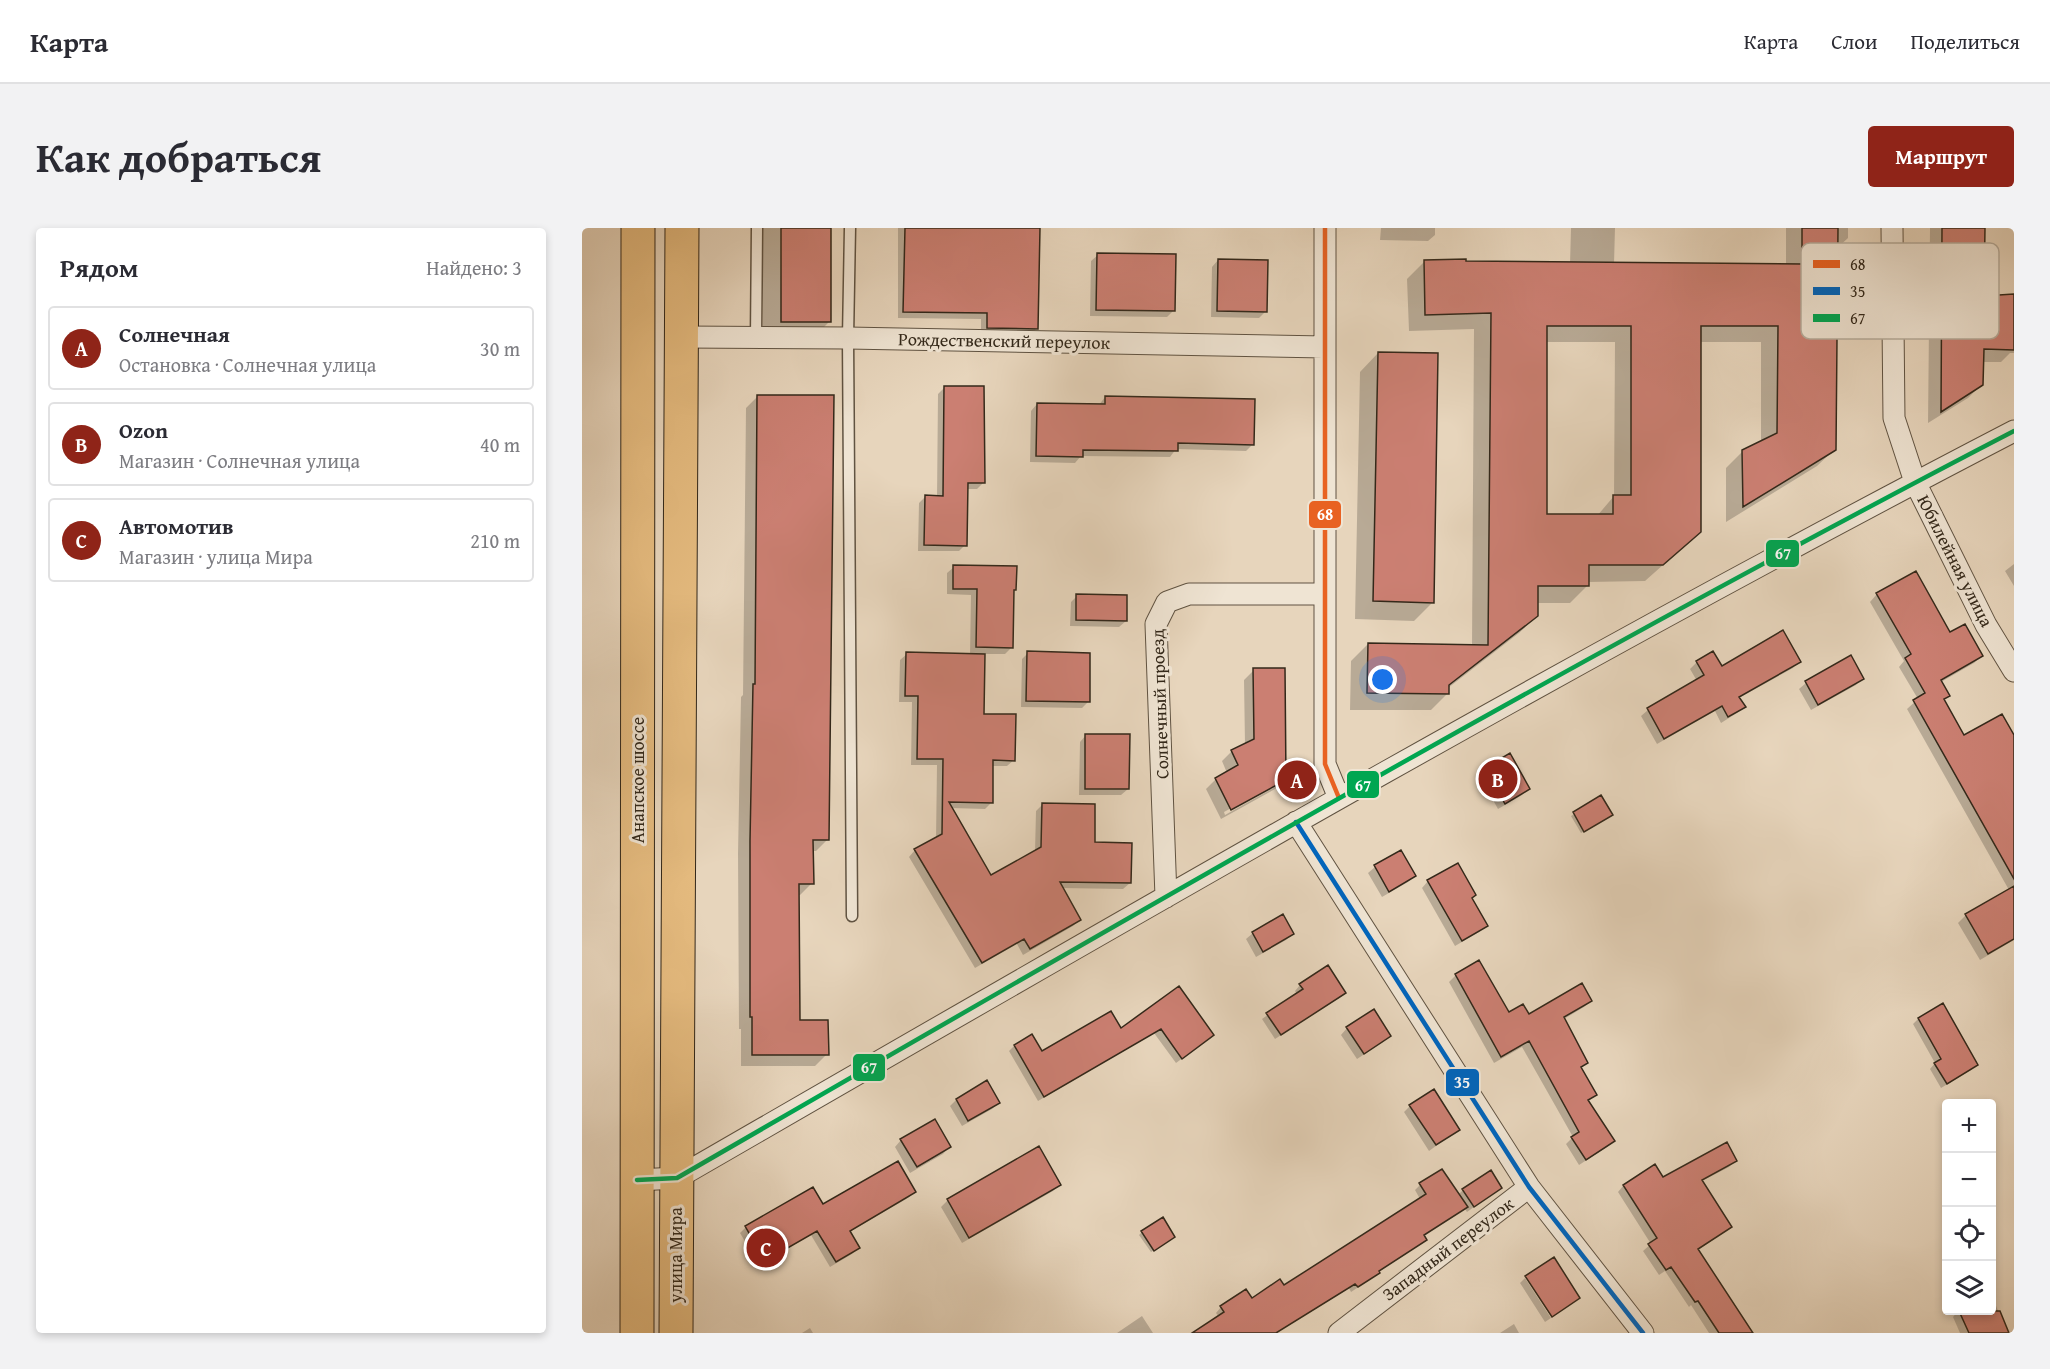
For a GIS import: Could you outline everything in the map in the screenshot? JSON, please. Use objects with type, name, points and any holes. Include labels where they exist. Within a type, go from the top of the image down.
[{"type":"main road","name":"Анапское шоссе","points":[[637,1333],[638,228]]},
{"type":"main road","points":[[677,1178],[682,228]]},
{"type":"main road","name":"улица Мира","points":[[676,1333],[677,1178]]},
{"type":"street","points":[[1325,228],[1324,764],[1339,798]]},
{"type":"street","name":"Юбилейная улица","points":[[1892,228],[1892,243]]},
{"type":"street","name":"Рождественский переулок","points":[[682,338],[848,338],[1325,347]]},
{"type":"street","name":"Юбилейная улица","points":[[1893,339],[1894,418],[1915,482],[1986,625],[2014,671]]},
{"type":"street","points":[[637,1180],[677,1178],[1296,822],[1847,518],[2014,431]]},
{"type":"street","name":"Солнечный проезд","points":[[1166,897],[1156,624],[1167,602],[1189,594],[1325,594]]},
{"type":"street","points":[[1296,822],[1529,1188],[1643,1333]]},
{"type":"street","name":"Западный переулок","points":[[1339,1333],[1529,1188]]},
{"type":"lane","points":[[756,338],[758,228]]},
{"type":"lane","points":[[849,228],[852,916]]},
{"type":"building","points":[[781,228],[831,228],[831,322],[781,322]]},
{"type":"building","points":[[905,228],[1040,228],[1038,329],[987,328],[987,313],[903,312]]},
{"type":"building","points":[[1802,228],[1838,228],[1838,243],[1802,243]]},
{"type":"building","points":[[1942,228],[1985,228],[1985,243],[1942,243]]},
{"type":"building","points":[[1097,253],[1176,254],[1175,311],[1096,310]]},
{"type":"building","points":[[1218,259],[1268,260],[1267,312],[1217,311]]},
{"type":"building","points":[[1466,259],[1466,261],[1801,264],[1801,339],[1837,339],[1836,450],[1743,507],[1742,450],[1777,433],[1778,326],[1701,326],[1701,532],[1663,565],[1589,565],[1589,586],[1538,586],[1538,616],[1449,685],[1449,694],[1367,693],[1368,643],[1488,645],[1491,313],[1425,315],[1424,260]],"holes":[[[1547,326],[1631,326],[1631,495],[1613,495],[1613,514],[1547,514]]]},
{"type":"building","points":[[2014,294],[2014,350],[1984,349],[1983,385],[1941,412],[1941,339],[1999,339],[1999,295]]},
{"type":"building","points":[[1378,352],[1438,353],[1434,603],[1373,601]]},
{"type":"building","points":[[944,386],[984,386],[985,483],[968,483],[967,546],[924,545],[925,495],[943,496]]},
{"type":"building","points":[[757,395],[834,395],[829,840],[813,840],[814,884],[799,884],[800,1020],[828,1020],[829,1055],[752,1055],[750,841],[753,684],[755,684]]},
{"type":"building","points":[[1105,396],[1255,399],[1254,445],[1178,443],[1178,451],[1083,450],[1083,457],[1036,456],[1037,403],[1105,404]]},
{"type":"building","points":[[953,565],[1017,566],[1016,590],[1014,590],[1013,648],[976,647],[977,589],[953,589]]},
{"type":"building","points":[[1916,571],[1950,632],[1965,624],[1983,656],[1941,680],[1950,696],[1944,699],[1964,735],[2002,714],[2014,735],[2014,879],[1913,700],[1925,693],[1905,658],[1911,654],[1876,593]]},
{"type":"building","points":[[1076,594],[1127,595],[1127,621],[1076,620]]},
{"type":"building","points":[[1783,630],[1801,662],[1739,697],[1746,707],[1728,717],[1722,706],[1664,739],[1647,708],[1704,675],[1696,661],[1713,651],[1722,666]]},
{"type":"building","points":[[1027,651],[1090,653],[1090,702],[1026,701]]},
{"type":"building","points":[[906,652],[985,654],[984,714],[1016,714],[1015,761],[993,760],[993,803],[949,802],[991,875],[1041,847],[1042,803],[1095,804],[1095,842],[1132,843],[1131,883],[1060,882],[1081,920],[1030,949],[1024,939],[982,963],[914,849],[942,834],[943,759],[917,759],[918,696],[905,696]]},
{"type":"building","points":[[1851,655],[1864,679],[1818,705],[1805,681]]},
{"type":"building","points":[[1253,668],[1285,668],[1286,780],[1231,810],[1215,778],[1238,765],[1231,750],[1254,739]]},
{"type":"building","points":[[1085,734],[1130,734],[1129,789],[1085,789]]},
{"type":"building","points":[[1510,753],[1530,789],[1505,804],[1485,768]]},
{"type":"building","points":[[1601,795],[1613,815],[1584,832],[1573,812]]},
{"type":"building","points":[[1401,850],[1416,876],[1389,892],[1374,865]]},
{"type":"building","points":[[1458,863],[1476,895],[1472,898],[1488,926],[1462,941],[1427,880]]},
{"type":"building","points":[[2014,886],[2014,939],[1988,954],[1965,914]]},
{"type":"building","points":[[1283,914],[1294,934],[1263,952],[1252,932]]},
{"type":"building","points":[[1479,960],[1509,1012],[1523,1004],[1529,1014],[1582,983],[1592,1001],[1564,1017],[1588,1063],[1581,1067],[1597,1095],[1588,1100],[1615,1141],[1586,1160],[1571,1137],[1579,1132],[1529,1041],[1501,1057],[1455,974]]},
{"type":"building","points":[[1328,965],[1346,993],[1281,1035],[1266,1013],[1303,989],[1299,984]]},
{"type":"building","points":[[1179,986],[1214,1035],[1182,1059],[1161,1029],[1044,1097],[1014,1045],[1032,1034],[1042,1051],[1111,1011],[1121,1028]]},
{"type":"building","points":[[1943,1003],[1978,1065],[1947,1084],[1934,1063],[1941,1059],[1918,1018]]},
{"type":"building","points":[[1374,1009],[1391,1036],[1364,1054],[1346,1027]]},
{"type":"building","points":[[987,1080],[1000,1103],[968,1121],[956,1099]]},
{"type":"building","points":[[1434,1089],[1460,1130],[1436,1145],[1409,1105]]},
{"type":"building","points":[[935,1119],[951,1147],[917,1167],[900,1139]]},
{"type":"building","points":[[1727,1142],[1737,1161],[1702,1180],[1732,1227],[1698,1249],[1753,1333],[1719,1333],[1698,1301],[1695,1302],[1671,1267],[1666,1270],[1648,1244],[1657,1238],[1623,1185],[1655,1164],[1663,1177]]},
{"type":"building","points":[[1039,1146],[1061,1185],[969,1238],[947,1199]]},
{"type":"building","points":[[898,1161],[916,1192],[850,1231],[860,1248],[836,1262],[817,1231],[765,1261],[745,1226],[813,1187],[823,1204]]},
{"type":"building","points":[[1442,1169],[1468,1207],[1424,1235],[1427,1240],[1379,1271],[1380,1273],[1358,1287],[1355,1284],[1276,1333],[1192,1333],[1224,1312],[1220,1306],[1246,1289],[1252,1298],[1280,1279],[1284,1285],[1426,1194],[1419,1183]]},
{"type":"building","points":[[1491,1170],[1502,1188],[1474,1207],[1462,1189]]},
{"type":"building","points":[[1163,1217],[1175,1237],[1154,1251],[1141,1231]]},
{"type":"building","points":[[1554,1257],[1580,1298],[1552,1317],[1525,1276]]},
{"type":"building","points":[[1996,1311],[2000,1311],[2009,1333],[1969,1333],[1961,1315],[1996,1315]]},
{"type":"transit line","name":"68","points":[[1325,228],[1325,764],[1339,798]]},
{"type":"transit line","name":"67","points":[[637,1180],[677,1178],[1508,703],[2014,431]]},
{"type":"transit line","name":"35","points":[[1296,822],[1529,1187],[1643,1333]]},
{"type":"place","name":"Ozon","points":[[1498,779]]},
{"type":"place","name":"Солнечная","points":[[1297,780]]},
{"type":"place","name":"Автомотив","points":[[766,1248]]}]
